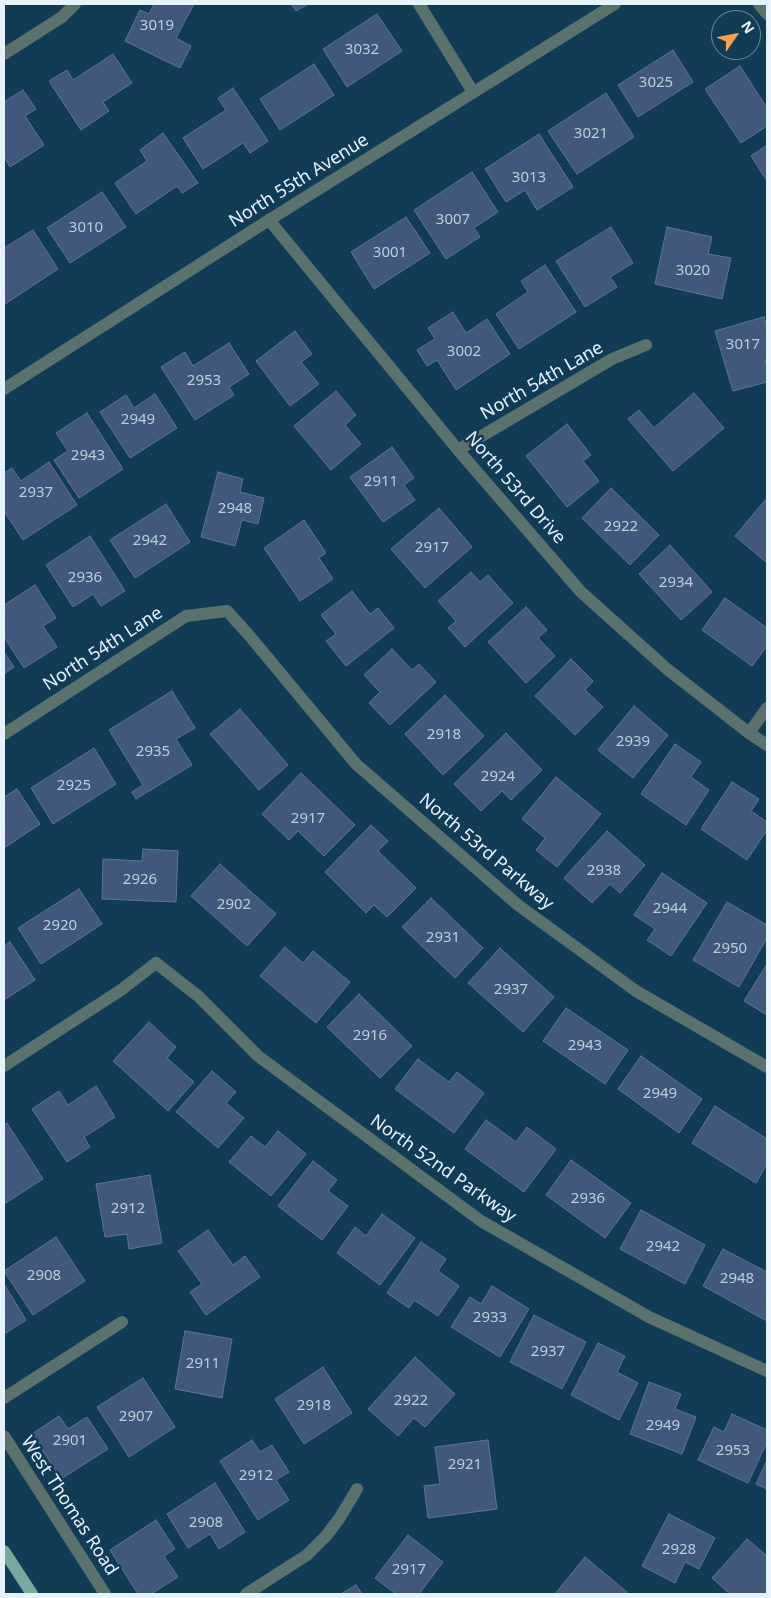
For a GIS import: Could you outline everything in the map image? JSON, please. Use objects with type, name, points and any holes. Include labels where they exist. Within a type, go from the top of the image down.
[{"type":"main road","points":[[4,1551],[32,1594]]},
{"type":"street","points":[[4,54],[62,17],[75,4]]},
{"type":"street","points":[[419,4],[473,92]]},
{"type":"street","name":"North 55th Avenue","points":[[5,386],[615,4]]},
{"type":"street","points":[[759,4],[767,14]]},
{"type":"street","name":"North 53rd Drive","points":[[269,220],[458,450],[581,592],[668,669],[767,745]]},
{"type":"street","name":"North 54th Lane","points":[[458,450],[612,359],[646,345]]},
{"type":"street","name":"North 54th Lane","points":[[4,734],[186,616],[227,611]]},
{"type":"street","name":"North 53rd Parkway","points":[[227,611],[356,764],[518,905],[636,991],[767,1067]]},
{"type":"street","points":[[749,733],[767,708]]},
{"type":"street","name":"North 52nd Parkway","points":[[4,1066],[120,990],[156,963],[198,996],[258,1056],[482,1221],[649,1317],[767,1371]]},
{"type":"street","points":[[4,1398],[122,1322]]},
{"type":"street","name":"West Thomas Road","points":[[4,1436],[105,1594]]},
{"type":"street","points":[[246,1594],[308,1555],[339,1519],[357,1489]]},
{"type":"building","points":[[154,4],[194,4],[176,38],[191,46],[180,68],[125,41],[140,10],[149,14]]},
{"type":"building","points":[[291,4],[308,4],[296,11]]},
{"type":"building","points":[[377,14],[402,51],[347,87],[323,49]]},
{"type":"building","points":[[673,50],[693,82],[638,117],[618,85]]},
{"type":"building","points":[[113,54],[132,83],[103,102],[109,111],[81,130],[49,81],[67,70],[73,80]]},
{"type":"building","points":[[314,64],[334,95],[280,130],[260,99]]},
{"type":"building","points":[[740,66],[767,108],[767,126],[741,143],[705,89]]},
{"type":"building","points":[[233,88],[268,141],[250,153],[243,143],[203,169],[183,138],[226,110],[218,98]]},
{"type":"building","points":[[23,90],[36,109],[25,116],[44,145],[10,167],[4,157],[4,102]]},
{"type":"building","points":[[606,93],[634,137],[577,174],[548,131]]},
{"type":"building","points":[[163,133],[198,183],[182,193],[177,186],[136,214],[115,183],[147,161],[140,150]]},
{"type":"building","points":[[539,134],[573,187],[537,210],[525,190],[506,202],[485,169]]},
{"type":"building","points":[[767,145],[767,181],[751,156]]},
{"type":"building","points":[[472,172],[498,212],[474,228],[480,237],[446,259],[414,210]]},
{"type":"building","points":[[102,192],[126,227],[70,263],[47,228]]},
{"type":"building","points":[[406,217],[430,253],[374,289],[351,252]]},
{"type":"building","points":[[611,227],[633,263],[610,277],[617,287],[585,307],[556,261]]},
{"type":"building","points":[[667,227],[712,237],[708,254],[731,258],[722,299],[655,284]]},
{"type":"building","points":[[33,230],[58,269],[5,304],[4,248]]},
{"type":"building","points":[[545,265],[576,312],[519,349],[496,314],[528,292],[521,281]]},
{"type":"building","points":[[453,312],[466,333],[487,319],[510,354],[456,390],[437,360],[427,366],[417,350],[435,339],[428,328]]},
{"type":"building","points":[[764,317],[767,327],[767,360],[765,360],[767,382],[733,391],[715,331]]},
{"type":"building","points":[[295,331],[312,354],[301,362],[319,384],[290,406],[256,361]]},
{"type":"building","points":[[229,343],[249,374],[229,387],[234,395],[195,420],[161,367],[185,352],[193,366]]},
{"type":"building","points":[[336,391],[356,415],[345,425],[361,444],[331,470],[294,426]]},
{"type":"building","points":[[694,393],[724,428],[673,471],[628,419],[639,410],[654,428]]},
{"type":"building","points":[[155,394],[177,428],[130,458],[100,412],[126,395],[134,408]]},
{"type":"building","points":[[87,413],[123,469],[79,498],[54,460],[68,451],[56,433]]},
{"type":"building","points":[[567,424],[591,455],[583,461],[599,481],[567,507],[526,456]]},
{"type":"building","points":[[392,447],[414,478],[404,485],[415,500],[383,522],[350,477]]},
{"type":"building","points":[[49,462],[77,505],[23,540],[4,511],[4,473],[12,468],[21,481]]},
{"type":"building","points":[[218,472],[243,479],[240,492],[264,498],[258,524],[242,520],[235,546],[201,537]]},
{"type":"building","points":[[611,488],[659,535],[630,565],[582,518]]},
{"type":"building","points":[[767,498],[767,563],[735,536]]},
{"type":"building","points":[[166,504],[190,542],[135,578],[110,540]]},
{"type":"building","points":[[439,508],[472,547],[425,588],[391,549]]},
{"type":"building","points":[[304,520],[326,553],[319,558],[333,579],[300,601],[264,548]]},
{"type":"building","points":[[90,536],[125,591],[101,606],[93,594],[73,607],[46,565]]},
{"type":"building","points":[[670,545],[712,592],[681,620],[639,574]]},
{"type":"building","points":[[471,572],[480,582],[488,575],[513,603],[465,647],[448,628],[456,621],[438,601]]},
{"type":"building","points":[[35,585],[56,618],[43,626],[57,647],[24,668],[4,637],[4,605]]},
{"type":"building","points":[[352,591],[370,614],[378,608],[394,628],[346,666],[326,641],[336,634],[321,615]]},
{"type":"building","points":[[725,598],[767,628],[767,646],[752,666],[702,630]]},
{"type":"building","points":[[526,607],[547,630],[538,638],[555,656],[526,683],[488,642]]},
{"type":"building","points":[[392,649],[412,670],[419,664],[436,682],[390,725],[369,703],[380,692],[364,675]]},
{"type":"building","points":[[4,652],[14,667],[4,674]]},
{"type":"building","points":[[571,659],[593,681],[585,690],[603,707],[575,735],[535,696]]},
{"type":"building","points":[[172,691],[195,728],[176,739],[192,765],[136,799],[132,792],[143,785],[109,730]]},
{"type":"building","points":[[445,695],[484,736],[443,775],[405,734]]},
{"type":"building","points":[[634,706],[668,735],[633,778],[598,750]]},
{"type":"building","points":[[240,709],[288,765],[259,790],[210,734]]},
{"type":"building","points":[[506,733],[542,770],[511,800],[502,791],[481,811],[454,784]]},
{"type":"building","points":[[675,744],[701,762],[691,777],[709,790],[686,825],[641,794]]},
{"type":"building","points":[[94,748],[116,784],[53,824],[31,788]]},
{"type":"building","points":[[301,773],[355,825],[324,856],[298,831],[289,840],[262,814]]},
{"type":"building","points":[[556,777],[601,814],[557,867],[536,850],[545,838],[522,819]]},
{"type":"building","points":[[732,782],[759,799],[751,811],[767,822],[767,830],[747,860],[701,829]]},
{"type":"building","points":[[17,789],[40,824],[4,848],[4,797]]},
{"type":"building","points":[[371,825],[388,841],[378,851],[416,888],[387,917],[374,905],[366,913],[325,872]]},
{"type":"building","points":[[607,831],[645,865],[620,893],[610,884],[592,903],[564,878]]},
{"type":"building","points":[[143,849],[178,851],[176,902],[102,899],[103,859],[142,861]]},
{"type":"building","points":[[220,864],[276,914],[247,946],[191,896]]},
{"type":"building","points":[[662,873],[707,903],[671,956],[647,940],[655,929],[634,915]]},
{"type":"building","points":[[79,889],[102,924],[41,964],[18,928]]},
{"type":"building","points":[[431,898],[483,948],[455,978],[402,927]]},
{"type":"building","points":[[727,902],[767,925],[767,938],[739,987],[693,960]]},
{"type":"building","points":[[10,942],[35,980],[4,1000],[4,946]]},
{"type":"building","points":[[285,947],[303,963],[313,951],[350,982],[316,1023],[260,976]]},
{"type":"building","points":[[500,948],[554,997],[523,1032],[468,983]]},
{"type":"building","points":[[767,964],[767,1015],[744,1001]]},
{"type":"building","points":[[359,994],[412,1046],[380,1078],[327,1027]]},
{"type":"building","points":[[566,1008],[628,1050],[605,1084],[543,1041]]},
{"type":"building","points":[[149,1022],[176,1047],[167,1058],[194,1082],[168,1111],[113,1061]]},
{"type":"building","points":[[641,1056],[702,1099],[679,1133],[618,1089]]},
{"type":"building","points":[[418,1059],[449,1082],[457,1072],[484,1093],[454,1133],[395,1089]]},
{"type":"building","points":[[212,1071],[236,1092],[226,1103],[244,1118],[218,1148],[176,1112]]},
{"type":"building","points":[[96,1086],[115,1117],[84,1137],[90,1147],[67,1162],[32,1109],[59,1091],[68,1105]]},
{"type":"building","points":[[715,1106],[767,1139],[767,1164],[756,1183],[692,1143]]},
{"type":"building","points":[[486,1120],[516,1142],[527,1127],[556,1149],[524,1192],[465,1149]]},
{"type":"building","points":[[7,1123],[43,1179],[4,1204],[4,1126]]},
{"type":"building","points":[[278,1131],[306,1154],[271,1196],[229,1162],[251,1136],[265,1147]]},
{"type":"building","points":[[571,1160],[631,1203],[605,1238],[546,1195]]},
{"type":"building","points":[[313,1161],[337,1180],[328,1191],[348,1206],[322,1240],[278,1206]]},
{"type":"building","points":[[150,1175],[162,1243],[129,1249],[127,1234],[105,1237],[96,1184]]},
{"type":"building","points":[[641,1210],[705,1245],[685,1284],[620,1249]]},
{"type":"building","points":[[382,1214],[415,1238],[380,1285],[337,1253],[355,1227],[366,1236]]},
{"type":"building","points":[[208,1230],[233,1265],[245,1256],[260,1277],[206,1315],[190,1292],[202,1284],[178,1251]]},
{"type":"building","points":[[56,1237],[85,1281],[33,1315],[4,1271]]},
{"type":"building","points":[[421,1242],[446,1259],[438,1271],[459,1286],[438,1316],[414,1300],[409,1308],[387,1293]]},
{"type":"building","points":[[723,1249],[767,1272],[767,1321],[703,1286]]},
{"type":"building","points":[[4,1284],[26,1320],[4,1334]]},
{"type":"building","points":[[492,1286],[529,1309],[500,1357],[451,1327],[470,1297],[481,1304]]},
{"type":"building","points":[[534,1315],[586,1342],[562,1389],[510,1362]]},
{"type":"building","points":[[185,1331],[232,1339],[222,1398],[175,1389]]},
{"type":"building","points":[[598,1343],[625,1356],[617,1372],[638,1383],[619,1420],[571,1395]]},
{"type":"building","points":[[415,1357],[455,1394],[425,1427],[414,1418],[398,1436],[368,1409]]},
{"type":"building","points":[[323,1367],[352,1413],[304,1444],[275,1399]]},
{"type":"building","points":[[143,1378],[175,1427],[129,1457],[97,1407]]},
{"type":"building","points":[[649,1382],[681,1394],[675,1409],[696,1417],[682,1454],[630,1434]]},
{"type":"building","points":[[732,1414],[767,1430],[767,1442],[748,1483],[698,1460],[714,1427],[724,1432]]},
{"type":"building","points":[[59,1416],[68,1429],[87,1417],[108,1449],[61,1479],[32,1434]]},
{"type":"building","points":[[252,1440],[260,1452],[272,1445],[289,1472],[276,1480],[289,1500],[258,1520],[220,1461]]},
{"type":"building","points":[[488,1440],[497,1509],[428,1518],[424,1486],[440,1484],[435,1447]]},
{"type":"building","points":[[767,1460],[767,1489],[756,1484]]},
{"type":"building","points":[[215,1483],[245,1532],[219,1549],[210,1534],[188,1548],[167,1514]]},
{"type":"building","points":[[669,1514],[715,1538],[699,1569],[685,1562],[675,1583],[642,1566]]},
{"type":"building","points":[[156,1520],[175,1549],[164,1556],[178,1577],[151,1594],[138,1594],[110,1550]]},
{"type":"building","points":[[408,1535],[443,1562],[419,1594],[396,1594],[375,1578]]},
{"type":"building","points":[[747,1539],[767,1556],[767,1594],[730,1594],[712,1578]]},
{"type":"building","points":[[585,1557],[627,1592],[625,1594],[555,1594]]},
{"type":"building","points":[[356,1585],[362,1594],[341,1594]]}]
